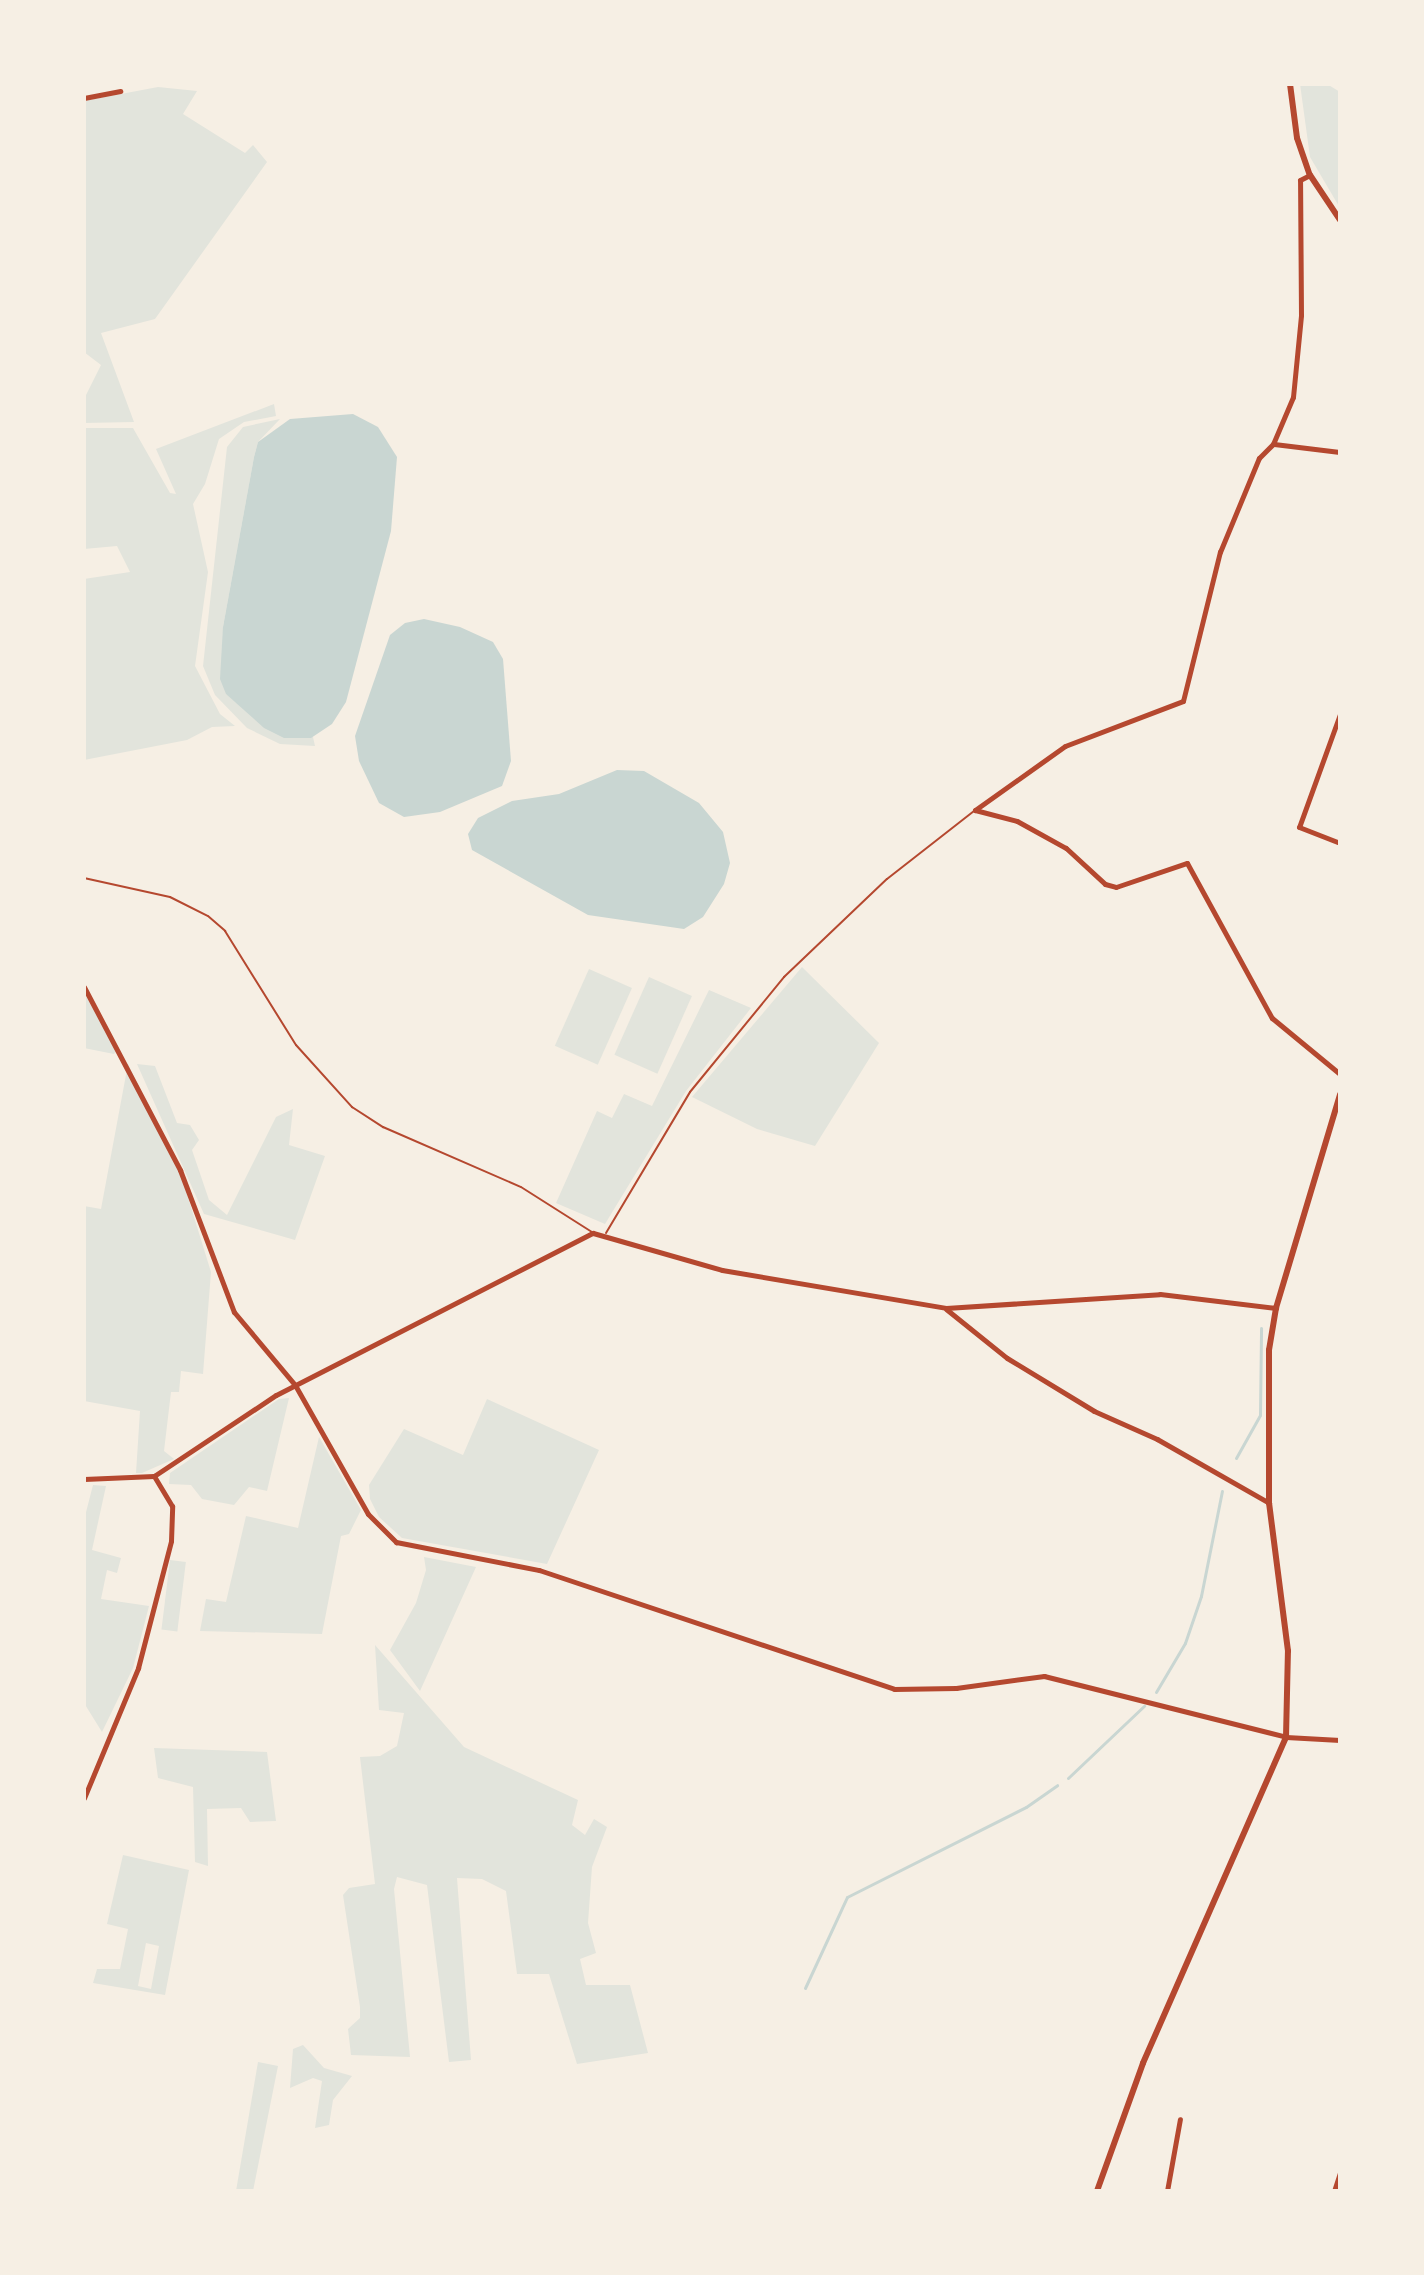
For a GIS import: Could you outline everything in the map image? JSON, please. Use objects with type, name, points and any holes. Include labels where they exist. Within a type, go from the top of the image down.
[{"type":"street","points":[[1290,84],[1297,138],[1310,175],[1340,220]]},
{"type":"street","points":[[84,98],[120,91]]},
{"type":"street","points":[[975,810],[1065,746],[1183,701],[1212,574],[1259,458],[1273,444],[1293,397],[1301,315],[1300,180],[1310,175]]},
{"type":"street","points":[[1273,444],[1340,452]]},
{"type":"street","points":[[1340,714],[1299,827],[1340,843]]},
{"type":"street","points":[[975,810],[1017,821],[1066,848],[1105,884],[1116,887],[1187,863],[1272,1018],[1340,1074]]},
{"type":"street","points":[[84,987],[180,1170],[226,1298],[295,1385],[368,1514],[396,1542],[539,1570],[894,1689],[956,1688],[1044,1676],[1286,1737],[1340,1740]]},
{"type":"street","points":[[1097,2191],[1143,2063],[1286,1737],[1288,1651],[1269,1503],[1267,1374],[1276,1308],[1340,1094]]},
{"type":"street","points":[[84,1479],[154,1476],[295,1385],[593,1233],[606,1233],[722,1270],[946,1308],[1160,1294],[1276,1308]]},
{"type":"street","points":[[946,1308],[955,1321],[1007,1358],[1094,1411],[1157,1439],[1269,1503]]},
{"type":"street","points":[[84,1798],[138,1668],[171,1541],[172,1506],[154,1476]]},
{"type":"street","points":[[1167,2191],[1180,2119]]},
{"type":"street","points":[[1334,2191],[1340,2173]]},
{"type":"lane","points":[[606,1233],[690,1092],[784,977],[887,879],[975,810]]},
{"type":"lane","points":[[84,878],[170,897],[208,916],[225,931],[296,1045],[352,1107],[383,1127],[513,1183],[593,1233]]},
{"type":"shaded area","points":[[1300,84],[1327,84],[1340,92],[1340,208],[1310,157]]},
{"type":"shaded area","points":[[158,87],[197,91],[183,114],[245,153],[253,145],[267,162],[155,319],[101,333],[134,422],[84,423],[84,399],[101,365],[84,352],[84,101]]},
{"type":"shaded area","points":[[274,404],[276,416],[244,422],[219,439],[205,484],[193,504],[208,572],[195,666],[220,714],[235,726],[212,727],[187,740],[84,760],[84,579],[130,572],[117,546],[84,549],[84,428],[133,428],[170,493],[176,494],[156,449]]},
{"type":"shaded area","points":[[353,414],[378,427],[397,457],[391,531],[346,702],[332,724],[311,738],[284,738],[264,728],[226,694],[220,679],[223,627],[254,457],[258,442],[290,419]]},
{"type":"shaded area","points":[[280,419],[258,442],[254,457],[223,627],[226,694],[313,737],[315,746],[280,744],[247,728],[215,695],[203,666],[227,447],[243,427]]},
{"type":"shaded area","points":[[424,619],[460,627],[493,642],[503,659],[511,761],[502,786],[440,812],[404,817],[379,803],[359,761],[355,736],[390,635],[405,623]]},
{"type":"shaded area","points":[[617,770],[644,771],[699,803],[723,832],[730,863],[724,884],[703,917],[684,929],[588,915],[472,850],[468,834],[478,818],[512,801],[559,794]]},
{"type":"shaded area","points":[[802,967],[879,1043],[815,1146],[757,1129],[692,1097]]},
{"type":"shaded area","points":[[589,969],[632,988],[598,1065],[555,1046]]},
{"type":"shaded area","points":[[649,977],[692,996],[657,1074],[614,1055]]},
{"type":"shaded area","points":[[709,990],[751,1008],[686,1091],[605,1224],[556,1203],[597,1111],[612,1118],[624,1094],[652,1106]]},
{"type":"shaded area","points":[[84,993],[117,1050],[114,1054],[84,1048]]},
{"type":"shaded area","points":[[128,1064],[181,1175],[211,1272],[203,1374],[181,1371],[179,1392],[171,1392],[164,1451],[174,1459],[142,1473],[136,1473],[140,1411],[84,1401],[84,1206],[101,1209]]},
{"type":"shaded area","points":[[137,1064],[155,1066],[177,1123],[190,1125],[199,1140],[192,1150],[209,1200],[227,1215],[276,1117],[293,1109],[289,1145],[325,1156],[295,1240],[204,1214]]},
{"type":"shaded area","points":[[289,1398],[267,1491],[249,1487],[234,1505],[202,1499],[191,1485],[169,1484],[170,1473],[279,1399]]},
{"type":"shaded area","points":[[487,1399],[599,1450],[547,1564],[402,1538],[379,1517],[370,1499],[369,1485],[404,1429],[463,1455]]},
{"type":"shaded area","points":[[319,1437],[361,1510],[349,1534],[341,1536],[322,1634],[200,1631],[206,1599],[226,1602],[246,1516],[298,1528]]},
{"type":"shaded area","points":[[93,1485],[106,1486],[92,1550],[121,1558],[117,1573],[107,1570],[101,1599],[149,1606],[133,1668],[102,1732],[84,1703],[84,1520]]},
{"type":"shaded area","points":[[424,1557],[476,1567],[420,1691],[390,1650],[416,1603],[426,1570]]},
{"type":"shaded area","points":[[170,1560],[186,1562],[177,1631],[161,1629]]},
{"type":"shaded area","points":[[375,1645],[464,1747],[578,1800],[572,1825],[585,1835],[594,1819],[607,1827],[592,1867],[588,1923],[596,1953],[580,1959],[586,1985],[630,1985],[648,2053],[577,2064],[549,1974],[517,1974],[506,1891],[482,1879],[457,1878],[471,2060],[449,2062],[427,1885],[397,1877],[394,1889],[410,2057],[351,2055],[348,2029],[360,2018],[360,2007],[343,1895],[349,1888],[375,1884],[360,1757],[380,1756],[397,1746],[404,1713],[379,1710]]},
{"type":"shaded area","points":[[154,1748],[267,1752],[276,1821],[250,1822],[241,1808],[207,1809],[208,1866],[195,1862],[193,1787],[158,1778]]},
{"type":"shaded area","points":[[123,1855],[189,1870],[165,1995],[93,1983],[97,1969],[120,1969],[128,1929],[107,1924]],"holes":[[[146,1943],[159,1946],[151,1989],[138,1986]]]},
{"type":"shaded area","points":[[303,2045],[324,2068],[352,2076],[333,2100],[329,2125],[315,2128],[322,2081],[313,2078],[290,2088],[293,2049]]},
{"type":"shaded area","points":[[258,2062],[278,2066],[253,2191],[236,2191]]},
{"type":"waterway","points":[[1236,1458],[1260,1415],[1261,1328]]},
{"type":"waterway","points":[[1156,1692],[1185,1643],[1201,1596],[1222,1491]]},
{"type":"waterway","points":[[1068,1778],[1144,1706]]},
{"type":"waterway","points":[[805,1988],[847,1897],[1026,1807],[1057,1785]]}]
